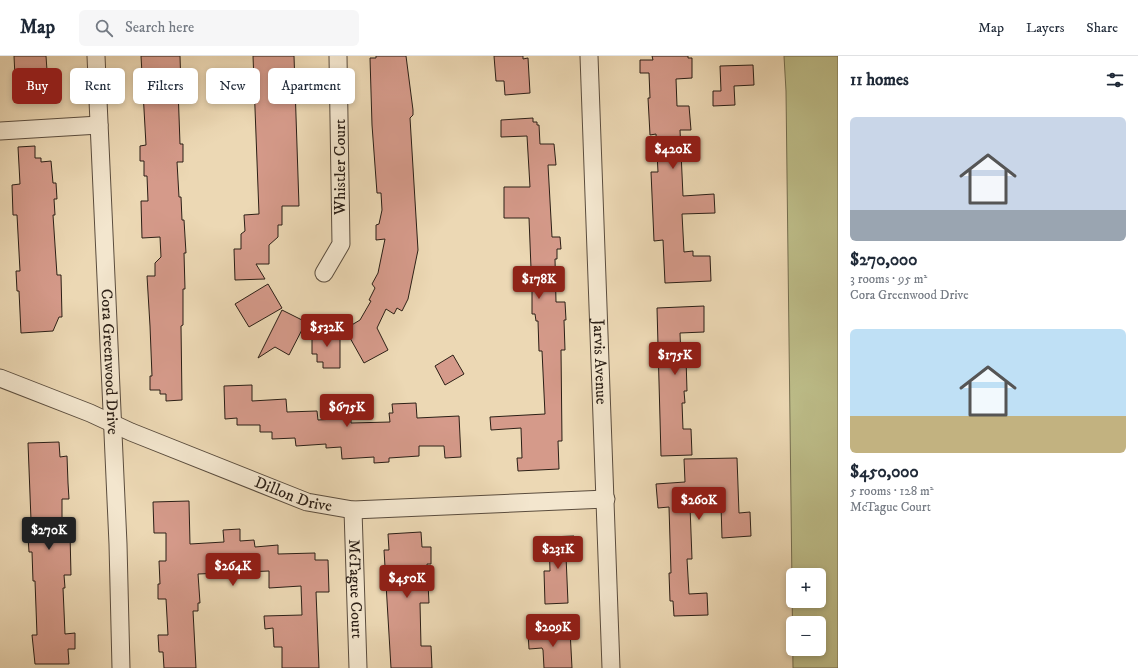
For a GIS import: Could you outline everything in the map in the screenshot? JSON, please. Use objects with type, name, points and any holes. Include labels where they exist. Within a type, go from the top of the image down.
[{"type":"street","name":"Cora Greenwood Drive","points":[[96,56],[118,544],[121,668]]},
{"type":"street","name":"Whistler Court","points":[[324,273],[341,244],[338,56]]},
{"type":"street","name":"Jarvis Avenue","points":[[589,56],[611,668]]},
{"type":"street","points":[[0,131],[99,125]]},
{"type":"street","name":"Dillon Drive","points":[[0,378],[90,413],[112,424],[307,502],[353,510],[606,499]]},
{"type":"street","name":"McTague Court","points":[[353,510],[358,668]]},
{"type":"green space","points":[[784,56],[838,56],[838,668],[793,668],[793,656],[826,656],[826,616],[792,616],[792,608],[826,608],[826,568],[792,568],[786,91]]},
{"type":"building","points":[[14,56],[46,56],[47,68],[15,68]]},
{"type":"building","points":[[141,56],[180,56],[180,68],[142,68]]},
{"type":"building","points":[[253,56],[294,56],[294,68],[268,68],[268,104],[296,104],[299,206],[282,206],[282,225],[278,225],[278,237],[269,245],[269,264],[256,264],[265,279],[235,280],[234,249],[241,249],[241,234],[245,231],[244,215],[259,214],[255,104],[260,104],[260,68],[253,68]]},
{"type":"building","points":[[376,56],[406,56],[413,110],[413,115],[410,118],[418,250],[408,299],[402,311],[397,308],[394,314],[386,309],[377,328],[388,350],[364,363],[345,329],[360,320],[371,301],[369,300],[375,288],[372,284],[378,273],[385,239],[376,240],[376,225],[379,224],[382,210],[381,193],[377,193],[372,125],[370,58],[376,58]]},
{"type":"building","points":[[494,56],[523,56],[523,59],[528,58],[530,93],[505,95],[504,81],[496,81]]},
{"type":"building","points":[[652,56],[688,56],[688,58],[692,58],[692,78],[676,79],[677,106],[689,106],[691,130],[680,130],[683,196],[714,194],[715,213],[682,214],[684,252],[693,251],[693,256],[710,256],[711,281],[665,283],[663,240],[654,241],[651,172],[658,172],[656,134],[650,135],[648,98],[650,98],[649,73],[640,73],[640,60],[653,60]]},
{"type":"building","points":[[753,65],[754,85],[734,86],[735,105],[713,106],[713,91],[721,91],[720,66]]},
{"type":"building","points":[[144,104],[179,104],[180,144],[183,144],[183,162],[177,162],[179,197],[181,197],[182,220],[184,220],[186,253],[184,253],[185,289],[183,289],[183,325],[181,326],[182,400],[166,401],[166,394],[160,394],[160,390],[150,390],[150,376],[152,376],[147,276],[155,276],[155,263],[161,257],[160,237],[142,238],[141,201],[148,201],[147,176],[144,176],[144,161],[140,161],[140,146],[146,145]]},
{"type":"building","points":[[533,118],[533,122],[537,122],[537,125],[539,125],[540,144],[554,144],[556,165],[548,165],[552,237],[560,237],[561,249],[557,249],[557,259],[555,259],[556,302],[565,302],[566,320],[564,320],[565,350],[561,350],[562,441],[558,441],[559,469],[518,471],[517,458],[522,458],[521,428],[491,430],[490,417],[545,414],[542,351],[539,351],[538,321],[536,321],[535,314],[532,314],[532,288],[523,289],[522,268],[531,268],[529,218],[504,218],[504,187],[530,187],[527,136],[501,137],[501,120]]},
{"type":"building","points":[[35,146],[35,158],[41,158],[41,162],[51,161],[53,183],[56,183],[57,199],[54,199],[55,215],[53,215],[57,275],[61,275],[62,317],[59,317],[53,331],[21,333],[19,291],[17,291],[16,271],[20,271],[17,215],[13,215],[12,185],[20,184],[18,147]]},
{"type":"building","points":[[268,284],[282,308],[249,327],[235,304]]},
{"type":"building","points":[[704,306],[704,332],[680,333],[681,358],[686,358],[687,391],[684,391],[685,403],[682,403],[683,429],[691,429],[692,455],[661,456],[657,308]]},
{"type":"building","points":[[282,310],[306,322],[289,355],[275,347],[258,358]]},
{"type":"building","points":[[312,331],[340,331],[340,368],[323,368],[323,362],[317,362],[317,354],[312,354]]},
{"type":"building","points":[[453,355],[464,374],[445,385],[435,366]]},
{"type":"building","points":[[252,385],[252,401],[286,399],[287,412],[317,411],[318,420],[351,418],[351,423],[390,422],[389,413],[393,413],[392,404],[416,403],[417,418],[459,416],[461,457],[445,458],[444,446],[419,446],[419,456],[389,458],[389,462],[374,463],[374,457],[342,459],[341,447],[326,448],[326,444],[296,446],[295,438],[272,439],[272,432],[260,432],[260,425],[237,425],[237,418],[225,419],[224,386]]},
{"type":"building","points":[[59,442],[60,457],[67,456],[69,499],[62,499],[62,534],[70,534],[71,575],[64,575],[65,588],[63,588],[65,634],[75,633],[75,649],[68,649],[69,664],[35,664],[32,635],[37,635],[35,581],[33,581],[32,552],[29,552],[28,537],[28,520],[31,520],[28,443]]},
{"type":"building","points":[[737,458],[739,513],[750,512],[751,536],[722,538],[721,505],[690,506],[692,559],[687,559],[689,594],[707,593],[708,615],[674,616],[673,601],[670,601],[669,573],[671,573],[669,507],[658,508],[656,484],[685,482],[684,459]]},
{"type":"building","points":[[189,501],[190,544],[224,542],[223,530],[240,529],[240,541],[254,540],[255,547],[278,545],[278,554],[315,553],[315,560],[328,560],[329,592],[316,592],[319,668],[282,668],[282,647],[274,647],[273,628],[265,629],[264,616],[302,615],[301,586],[269,588],[269,571],[198,574],[200,603],[198,603],[198,611],[193,611],[196,668],[164,668],[163,652],[159,652],[158,635],[168,635],[166,599],[158,599],[158,584],[160,584],[159,561],[166,561],[166,533],[154,533],[153,502]]},
{"type":"building","points":[[421,532],[422,547],[431,547],[431,564],[427,564],[429,603],[420,603],[421,646],[431,646],[432,668],[391,668],[384,550],[389,550],[388,534]]},
{"type":"building","points":[[574,536],[575,556],[566,556],[568,603],[545,604],[544,571],[550,571],[549,537]]},
{"type":"building","points":[[570,630],[572,668],[544,668],[543,650],[542,648],[529,649],[528,633]]}]
